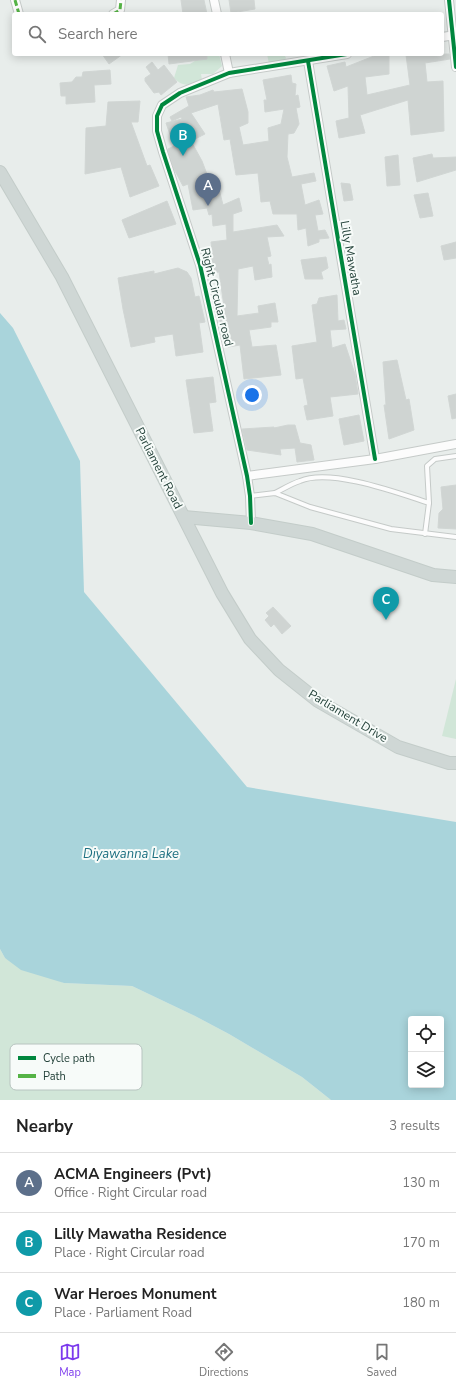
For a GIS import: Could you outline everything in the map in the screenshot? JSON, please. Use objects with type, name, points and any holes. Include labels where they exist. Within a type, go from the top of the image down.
[{"type":"main road","name":"Parliament Road","points":[[0,172],[62,277],[184,517],[251,523],[312,534],[433,575],[456,577]]},
{"type":"main road","name":"Parliament Drive","points":[[184,517],[222,593],[246,632],[279,670],[318,701],[398,747],[456,763]]},
{"type":"street","points":[[15,0],[18,12]]},
{"type":"street","points":[[116,12],[120,10],[121,0]]},
{"type":"street","points":[[214,0],[217,12]]},
{"type":"street","points":[[449,0],[454,35],[456,67]]},
{"type":"street","points":[[444,37],[454,35]]},
{"type":"street","points":[[225,56],[229,73]]},
{"type":"street","name":"Right Circular road","points":[[251,523],[250,496],[247,476],[200,265],[157,131],[157,116],[162,105],[180,93],[229,73],[336,56]]},
{"type":"street","name":"Lilly Mawatha","points":[[308,61],[374,459]]},
{"type":"street","points":[[247,476],[374,459],[456,444]]},
{"type":"lane","points":[[425,534],[429,503],[427,466],[435,459],[456,456]]},
{"type":"lane","points":[[250,496],[275,493],[301,480],[326,477],[374,485],[429,503]]},
{"type":"lane","points":[[275,493],[310,507],[392,529],[456,538]]},
{"type":"green space","points":[[203,56],[220,56],[222,66],[213,74],[201,74],[202,80],[187,85],[174,78],[178,65],[190,64]]},
{"type":"green space","points":[[267,56],[285,56],[286,58],[283,64],[269,64]]},
{"type":"green space","points":[[456,679],[456,739],[442,736]]},
{"type":"green space","points":[[0,949],[5,958],[64,983],[132,986],[229,1034],[302,1077],[331,1100],[0,1100]]},
{"type":"water","name":"Diyawanna Lake","points":[[0,313],[13,328],[80,461],[84,592],[247,787],[456,822],[456,1100],[331,1100],[302,1077],[229,1034],[132,986],[64,983],[21,970],[5,958],[0,949]]},
{"type":"building","points":[[181,0],[204,0],[207,12],[183,12]]},
{"type":"building","points":[[229,0],[254,0],[255,9],[231,12]]},
{"type":"building","points":[[444,54],[449,54],[450,59],[425,63],[427,82],[443,81],[444,131],[411,135],[408,100],[360,115],[365,133],[339,138],[336,121],[349,118],[348,86],[334,91],[327,66],[345,62],[346,67],[374,56],[389,56],[389,74],[365,77],[367,95],[410,85],[406,56],[444,56]]},
{"type":"building","points":[[103,56],[120,56],[109,64]]},
{"type":"building","points":[[168,56],[207,56],[207,59],[169,64]]},
{"type":"building","points":[[152,62],[158,70],[164,65],[177,82],[161,95],[159,92],[154,93],[145,81],[145,78],[151,74],[146,67]]},
{"type":"building","points":[[110,70],[111,84],[94,85],[95,102],[66,104],[66,96],[61,96],[60,83],[72,82],[76,77],[82,77],[83,72]]},
{"type":"building","points":[[291,75],[292,83],[296,84],[295,96],[298,95],[300,107],[296,108],[299,124],[294,133],[288,134],[287,157],[292,177],[314,173],[316,181],[301,184],[305,205],[319,200],[323,214],[315,215],[318,231],[325,230],[329,238],[319,239],[319,242],[308,246],[306,228],[298,230],[297,214],[273,214],[270,201],[261,202],[258,173],[236,175],[230,139],[224,140],[218,104],[191,113],[205,134],[191,141],[202,161],[213,190],[219,189],[223,205],[239,198],[242,211],[233,214],[233,232],[277,225],[284,236],[267,237],[271,256],[267,257],[269,265],[271,264],[272,277],[255,280],[253,266],[238,269],[237,316],[259,313],[258,306],[275,303],[278,322],[271,322],[271,327],[249,330],[252,347],[276,345],[281,375],[244,379],[240,345],[228,347],[225,328],[221,329],[219,314],[225,313],[219,272],[211,273],[209,259],[213,258],[211,242],[227,240],[226,224],[213,226],[212,214],[209,215],[207,208],[193,210],[188,184],[183,186],[174,169],[168,150],[174,146],[166,123],[182,119],[181,117],[172,121],[170,117],[189,106],[186,97],[200,95],[213,90],[214,92],[242,89],[248,112],[248,123],[239,127],[243,145],[269,141],[268,128],[281,124],[284,109],[265,112],[264,100],[267,100],[263,80]]},
{"type":"building","points":[[140,101],[138,122],[131,122],[147,166],[150,165],[159,186],[130,197],[121,167],[85,174],[86,128],[106,126],[108,102]]},
{"type":"building","points":[[432,154],[433,158],[456,157],[456,170],[417,182],[413,158]]},
{"type":"building","points":[[398,155],[400,185],[387,186],[385,157]]},
{"type":"building","points":[[341,183],[350,184],[353,200],[344,201]]},
{"type":"building","points":[[428,193],[433,216],[420,218],[414,195]]},
{"type":"building","points":[[167,201],[176,224],[129,238],[122,220]]},
{"type":"building","points":[[456,242],[456,258],[444,260],[441,246]]},
{"type":"building","points":[[326,257],[328,268],[321,272],[323,279],[305,279],[301,260]]},
{"type":"building","points":[[178,268],[187,272],[191,278],[195,297],[199,296],[205,322],[199,323],[203,352],[176,356],[173,334],[154,337],[155,342],[131,347],[118,278],[154,271],[154,274]]},
{"type":"building","points":[[337,295],[338,321],[344,320],[346,329],[330,330],[332,348],[345,344],[355,374],[358,394],[330,397],[333,416],[307,420],[304,406],[308,405],[303,378],[296,379],[292,346],[317,342],[312,305],[317,304],[319,298]]},
{"type":"building","points":[[397,360],[406,400],[409,399],[414,430],[389,439],[384,405],[386,405],[383,362]]},
{"type":"building","points":[[213,377],[216,402],[209,403],[213,431],[194,433],[186,380]]},
{"type":"building","points":[[456,394],[456,418],[452,419],[448,396]]},
{"type":"building","points":[[359,415],[364,441],[344,445],[339,419]]},
{"type":"building","points":[[295,425],[300,443],[311,445],[314,460],[297,462],[295,448],[280,449],[281,455],[247,450],[242,429],[274,428]]},
{"type":"building","points":[[456,485],[456,529],[438,528],[439,513],[443,509],[441,487]]},
{"type":"building","points":[[273,607],[291,626],[282,634],[274,624],[271,627],[265,620],[269,616],[266,613]]},
{"type":"marked path","points":[[15,0],[18,12]]},
{"type":"marked path","points":[[116,12],[120,10],[121,0]]},
{"type":"cycle path","points":[[449,0],[456,67]]},
{"type":"cycle path","points":[[251,523],[250,496],[247,476],[200,265],[163,152],[157,131],[157,116],[162,105],[180,93],[229,73],[335,56]]},
{"type":"cycle path","points":[[308,61],[375,459]]},
{"type":"place","name":"Lilly Mawatha Residence","points":[[183,156]]},
{"type":"place","name":"ACMA Engineers (Pvt)","points":[[208,206]]},
{"type":"place","name":"War Heroes Monument","points":[[386,620]]}]
